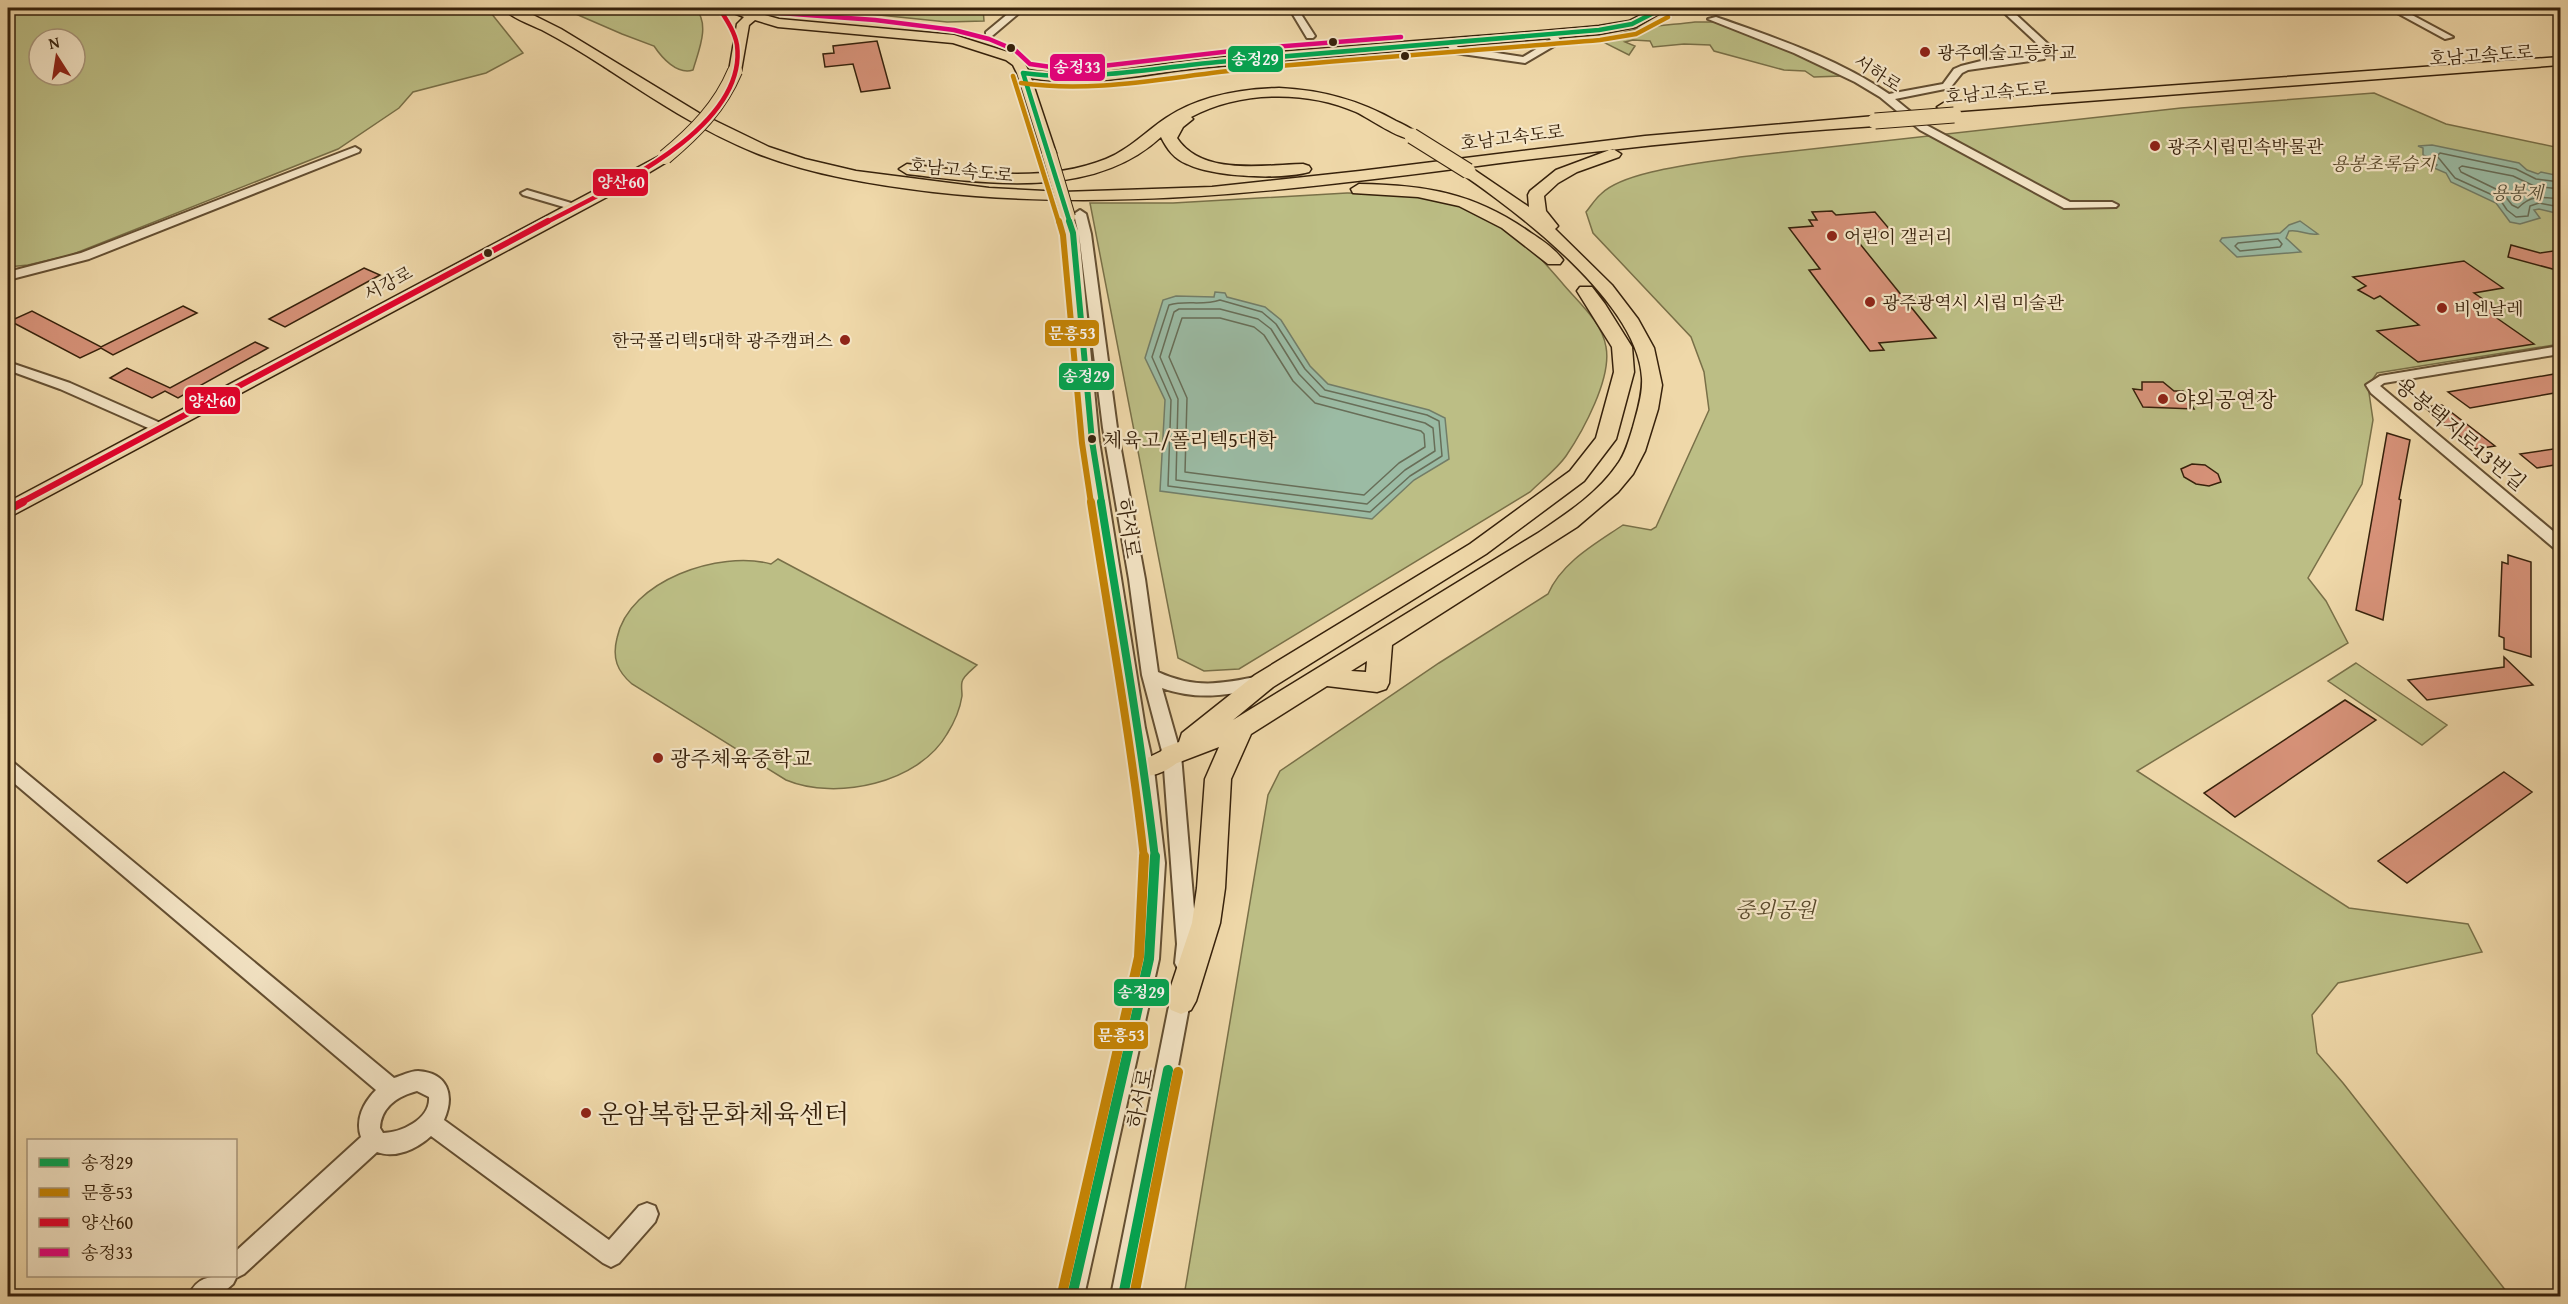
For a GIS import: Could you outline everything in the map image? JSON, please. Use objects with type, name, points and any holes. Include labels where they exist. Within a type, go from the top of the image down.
[{"type":"highway","name":"호남고속도로","points":[[509,8],[582,47],[682,111],[716,130],[763,150],[829,170],[931,188],[1011,196],[1138,198],[1258,188],[1650,138],[1766,129],[1872,117]]},
{"type":"highway","name":"호남고속도로","points":[[533,8],[591,40],[669,90],[739,128],[840,163],[968,184],[1028,188],[1153,188],[1241,182],[1658,129],[1872,117],[2560,61]]},
{"type":"highway","name":"호남고속도로","points":[[1950,111],[2560,69]]},
{"type":"highway","points":[[2445,78],[2560,74]]},
{"type":"highway","points":[[835,155],[885,166],[928,171],[1039,177],[1079,173],[1125,155],[1143,145],[1173,120],[1192,109],[1234,97],[1276,93],[1321,97],[1343,102],[1462,172],[1518,216],[1574,267]]},
{"type":"highway","points":[[1356,168],[1230,170],[1213,168],[1178,153],[1169,138],[1177,124],[1211,107],[1241,99],[1286,97],[1334,104],[1407,138]]},
{"type":"highway","points":[[1172,755],[1264,681],[1478,549],[1577,476],[1606,439],[1624,372],[1622,347],[1538,212],[1536,195],[1548,181],[1570,169],[1628,149],[1766,129]]},
{"type":"highway","points":[[772,140],[795,145]]},
{"type":"highway","points":[[1172,755],[1241,727],[1380,642],[1571,520],[1607,491],[1628,467],[1644,425],[1653,378],[1639,337],[1596,280],[1488,211],[1464,201],[1431,193],[1391,189],[1258,188]]},
{"type":"highway","points":[[1323,676],[1377,683],[1380,642]]},
{"type":"highway","points":[[1181,1001],[1208,911],[1218,779],[1241,727]]},
{"type":"main road","points":[[719,8],[738,46],[748,33],[778,22]]},
{"type":"main road","name":"하서로","points":[[727,8],[790,19],[956,34],[989,40],[1021,53],[1046,115],[1074,215]]},
{"type":"main road","points":[[1029,75],[1088,79],[1201,64],[1599,30],[1632,24],[1663,8]]},
{"type":"main road","name":"서강로","points":[[8,510],[631,178],[665,157],[708,118],[722,99],[735,71],[743,24],[753,12]]},
{"type":"main road","name":"하서로","points":[[753,12],[778,22],[954,39],[1010,57],[1029,75]]},
{"type":"main road","points":[[1145,770],[1172,755]]},
{"type":"street","points":[[989,34],[1020,8]]},
{"type":"street","points":[[1293,8],[1310,36]]},
{"type":"street","points":[[1888,97],[1946,86],[1959,70],[1977,64],[2040,57],[2046,47],[2004,8]]},
{"type":"street","points":[[2393,8],[2448,37]]},
{"type":"street","name":"서하로","points":[[1713,20],[1803,51],[1888,97],[1916,124],[2068,206],[2112,205]]},
{"type":"street","points":[[1450,44],[1455,50],[1525,60],[1556,41],[1552,34]]},
{"type":"street","points":[[8,276],[85,256],[355,150]]},
{"type":"street","points":[[527,194],[574,207]]},
{"type":"street","name":"하서로","points":[[1074,215],[1085,234],[1110,428],[1137,579],[1150,675],[1172,755],[1187,944],[1181,1001],[1123,1296]]},
{"type":"street","name":"하서로","points":[[1072,1296],[1149,959],[1156,863],[1145,770],[1136,728],[1092,441],[1073,233],[1074,215]]},
{"type":"street","name":"용봉택지로13번길","points":[[2560,350],[2380,380],[2373,385],[2376,390],[2560,545]]},
{"type":"street","points":[[8,366],[65,386],[160,428]]},
{"type":"street","points":[[1150,675],[1173,687],[1196,692],[1220,691],[1264,681]]},
{"type":"street","points":[[8,768],[392,1090]]},
{"type":"street","points":[[417,1081],[428,1083],[436,1088],[440,1096],[440,1106],[431,1123],[416,1137],[403,1143],[391,1144],[375,1139],[369,1129],[369,1119],[378,1103],[392,1090],[417,1081]]},
{"type":"street","points":[[431,1123],[611,1255],[647,1214]]},
{"type":"street","points":[[237,1265],[375,1139]]},
{"type":"street","points":[[201,1296],[223,1277]]},
{"type":"green space","points":[[8,8],[487,8],[523,53],[486,73],[413,92],[399,108],[338,149],[71,255],[8,267]]},
{"type":"green space","points":[[562,8],[695,8],[700,15],[703,30],[693,70],[676,68],[661,56],[654,46]]},
{"type":"green space","points":[[983,8],[984,21],[947,22],[821,9]]},
{"type":"green space","points":[[1695,22],[1718,22],[1820,63],[1841,76],[1814,77],[1805,71],[1784,70],[1714,51],[1710,45],[1684,44],[1653,47],[1650,41],[1633,40],[1625,42],[1635,46],[1629,55],[1603,42],[1635,29]]},
{"type":"green space","name":"중외공원","points":[[2374,93],[2446,124],[2560,148],[2560,344],[2377,373],[2368,386],[2373,420],[2362,484],[2308,578],[2326,601],[2348,643],[2137,771],[2349,908],[2468,924],[2482,952],[2338,983],[2312,1015],[2317,1053],[2510,1296],[1184,1296],[1268,795],[1280,771],[1439,663],[1548,594],[1570,563],[1623,525],[1651,530],[1656,527],[1709,410],[1704,372],[1691,337],[1593,233],[1586,212],[1599,196],[1612,186],[1647,173],[1740,157],[2181,108]]},
{"type":"green space","points":[[1347,193],[1401,195],[1455,204],[1489,217],[1510,230],[1547,265],[1595,321],[1606,347],[1605,374],[1588,419],[1566,456],[1530,492],[1239,669],[1204,671],[1178,658],[1090,203],[1173,203]]},
{"type":"green space","points":[[778,559],[977,665],[963,680],[960,706],[950,730],[934,751],[917,765],[897,776],[852,788],[828,789],[786,780],[632,684],[619,669],[615,652],[617,638],[625,618],[639,600],[658,585],[679,574],[703,566],[750,561],[771,564]]},
{"type":"green space","points":[[2356,663],[2447,725],[2422,745],[2328,681]]},
{"type":"water","name":"용봉제","points":[[2432,145],[2519,163],[2527,170],[2538,174],[2541,172],[2560,176],[2560,214],[2539,209],[2534,210],[2540,218],[2520,224],[2510,222],[2496,203],[2451,182],[2446,173],[2434,168],[2437,165],[2426,159],[2428,157],[2423,155],[2423,148],[2418,146]]},
{"type":"water","points":[[2300,221],[2318,234],[2289,231],[2286,238],[2301,252],[2237,257],[2220,241],[2222,238],[2280,233],[2289,225]]},
{"type":"water","points":[[1215,292],[1225,293],[1227,297],[1265,307],[1281,320],[1310,366],[1328,384],[1429,410],[1445,418],[1449,459],[1414,480],[1372,519],[1160,491],[1165,400],[1145,358],[1163,300],[1176,296],[1214,297]]},
{"type":"building","points":[[877,41],[890,88],[861,92],[853,64],[825,67],[823,54],[834,53],[833,46]]},
{"type":"building","name":"광주광역시 시립 미술관","points":[[1832,211],[1836,215],[1875,212],[1891,231],[1852,234],[1936,338],[1879,343],[1884,350],[1870,351],[1809,270],[1820,269],[1789,228],[1813,226],[1809,220],[1817,220],[1812,212]]},
{"type":"building","points":[[2511,245],[2540,253],[2560,250],[2560,271],[2508,257]]},
{"type":"building","points":[[2464,261],[2503,288],[2474,293],[2502,312],[2491,314],[2534,344],[2418,362],[2377,331],[2419,325],[2380,296],[2374,299],[2358,290],[2366,286],[2353,277]]},
{"type":"building","points":[[364,268],[380,275],[285,327],[269,319]]},
{"type":"building","points":[[183,306],[197,313],[113,355],[101,348],[80,358],[10,321],[32,311],[101,347]]},
{"type":"building","points":[[255,342],[268,348],[178,398],[165,391],[152,398],[110,378],[127,368],[170,388]]},
{"type":"building","points":[[2560,373],[2560,392],[2470,408],[2448,392]]},
{"type":"building","name":"야외공연장","points":[[2142,382],[2163,382],[2174,391],[2183,391],[2194,409],[2143,407],[2133,389],[2142,390]]},
{"type":"building","points":[[2442,405],[2495,446],[2476,449],[2424,407]]},
{"type":"building","points":[[2387,433],[2410,440],[2399,499],[2401,500],[2383,620],[2356,610]]},
{"type":"building","points":[[2560,448],[2560,464],[2537,468],[2520,454]]},
{"type":"building","points":[[2192,464],[2205,465],[2218,474],[2221,482],[2209,486],[2196,484],[2184,477],[2181,469]]},
{"type":"building","points":[[2508,555],[2531,562],[2531,657],[2504,649],[2504,638],[2499,636],[2502,562],[2508,564]]},
{"type":"building","points":[[2504,657],[2533,685],[2427,700],[2408,680],[2504,667]]},
{"type":"building","points":[[2345,700],[2376,720],[2235,817],[2204,793]]},
{"type":"building","points":[[2504,772],[2532,792],[2407,883],[2378,861]]},
{"type":"transit line","name":"양산60","points":[[8,510],[655,164],[684,142],[712,114],[732,82],[737,64],[737,46],[732,31],[719,8]]},
{"type":"transit line","name":"송정33","points":[[763,8],[780,13],[875,20],[954,30],[989,39],[1015,50],[1030,64],[1051,67],[1094,67],[1249,49],[1401,37]]},
{"type":"transit line","name":"송정29","points":[[1023,73],[1046,76],[1093,76],[1185,65],[1599,30],[1632,24],[1663,8]]},
{"type":"transit line","name":"문흥53","points":[[1021,83],[1091,87],[1255,68],[1600,40],[1636,34],[1668,17]]},
{"type":"transit line","name":"송정29","points":[[1023,73],[1073,233],[1092,441],[1136,728],[1145,769],[1156,863],[1149,959],[1072,1296]]},
{"type":"transit line","name":"문흥53","points":[[1013,76],[1063,235],[1082,443],[1126,730],[1135,771],[1145,863],[1139,957],[1062,1294]]},
{"type":"transit line","name":"송정29","points":[[1123,1296],[1168,1070]]},
{"type":"transit line","name":"문흥53","points":[[1134,1296],[1178,1072]]},
{"type":"place","name":"광주예술고등학교","points":[[1925,52]]},
{"type":"place","name":"광주시립민속박물관","points":[[2155,146]]},
{"type":"place","name":"어린이 갤러리","points":[[1832,236]]},
{"type":"place","name":"광주광역시 시립 미술관","points":[[1870,302]]},
{"type":"place","name":"비엔날레","points":[[2442,308]]},
{"type":"place","name":"한국폴리텍5대학 광주캠퍼스","points":[[845,340]]},
{"type":"place","name":"야외공연장","points":[[2163,399]]},
{"type":"place","name":"체육고/폴리텍5대학","points":[[1092,439]]},
{"type":"place","name":"광주체육중학교","points":[[658,758]]},
{"type":"place","name":"운암복합문화체육센터","points":[[586,1113]]},
{"type":"park label","name":"용봉초록습지","points":[[2383,163]]}]
